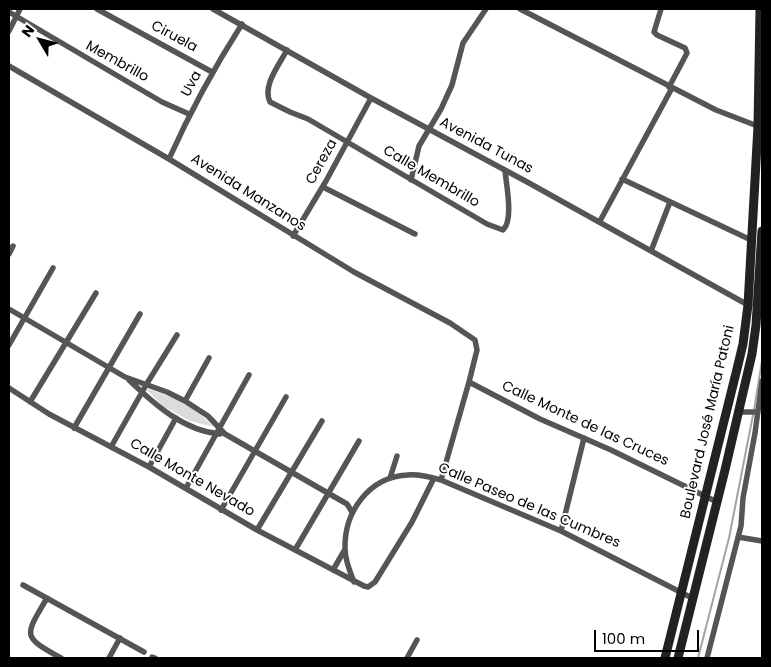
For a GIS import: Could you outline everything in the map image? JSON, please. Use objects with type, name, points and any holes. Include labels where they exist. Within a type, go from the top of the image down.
[{"type":"main road","name":"Boulevard José María Patoni","points":[[665,658],[743,344],[748,305],[751,240],[759,169],[760,9]]},
{"type":"main road","name":"Boulevard José María Patoni","points":[[678,658],[717,502],[744,412],[761,276],[762,231]]},
{"type":"street","points":[[9,31],[20,9]]},
{"type":"street","name":"Ciruela","points":[[97,9],[212,72]]},
{"type":"street","name":"Avenida Tunas","points":[[213,9],[428,130],[600,221],[748,305]]},
{"type":"street","points":[[411,180],[416,155],[452,85],[463,43],[486,9]]},
{"type":"street","points":[[520,9],[722,113],[760,127]]},
{"type":"street","points":[[600,221],[687,53],[685,48],[657,36],[654,32],[661,9]]},
{"type":"street","name":"Membrillo","points":[[9,12],[67,48],[162,102],[189,114]]},
{"type":"street","name":"Uva","points":[[169,158],[189,114],[242,24]]},
{"type":"street","points":[[287,50],[269,86],[267,93],[270,102],[308,119],[346,143]]},
{"type":"street","name":"Avenida Manzanos","points":[[9,66],[169,158],[354,272],[450,323],[475,340],[477,350],[469,382]]},
{"type":"street","name":"Cereza","points":[[293,236],[323,187],[371,98]]},
{"type":"street","name":"Calle Membrillo","points":[[346,143],[487,224],[504,230],[508,225],[509,213],[505,170]]},
{"type":"street","points":[[622,179],[751,240]]},
{"type":"street","points":[[323,187],[415,234]]},
{"type":"street","points":[[651,251],[670,202]]},
{"type":"street","points":[[9,254],[13,246]]},
{"type":"street","points":[[9,345],[54,268]]},
{"type":"street","points":[[30,402],[96,293]]},
{"type":"street","points":[[9,309],[125,377],[167,392],[185,401],[208,416],[218,431]]},
{"type":"street","points":[[74,428],[140,314]]},
{"type":"street","points":[[111,447],[177,335]]},
{"type":"street","points":[[185,401],[209,358]]},
{"type":"street","points":[[186,488],[249,375]]},
{"type":"street","points":[[125,377],[176,418],[202,430],[218,431],[225,434],[328,492],[347,504],[352,512]]},
{"type":"street","points":[[707,658],[738,537],[762,381]]},
{"type":"street","points":[[441,480],[469,382]]},
{"type":"street","name":"Calle Monte de las Cruces","points":[[469,382],[534,416],[666,476],[717,502]]},
{"type":"street","name":"Calle Monte Nevado","points":[[9,388],[74,428],[149,467],[221,510],[364,586],[372,584],[378,577],[412,522],[434,478]]},
{"type":"street","points":[[221,510],[286,397]]},
{"type":"street","points":[[744,412],[757,412]]},
{"type":"street","points":[[149,467],[176,418]]},
{"type":"street","points":[[257,530],[322,420]]},
{"type":"street","points":[[561,530],[584,438]]},
{"type":"street","points":[[295,550],[359,441]]},
{"type":"street","points":[[390,478],[398,456]]},
{"type":"street","name":"Calle Paseo de las Cumbres","points":[[354,582],[344,551],[347,528],[352,512],[372,488],[390,478],[408,474],[441,480],[561,530],[692,598]]},
{"type":"street","points":[[347,504],[357,504]]},
{"type":"street","points":[[738,537],[762,542]]},
{"type":"street","points":[[333,570],[344,551]]},
{"type":"street","points":[[23,585],[144,652]]},
{"type":"street","points":[[47,598],[35,618],[30,634],[31,639],[57,657]]},
{"type":"street","points":[[108,658],[120,638]]},
{"type":"street","points":[[407,658],[417,640]]},
{"type":"shaded area","points":[[145,388],[182,403],[198,413],[214,427],[190,421],[163,406]]},
{"type":"waterway","points":[[754,410],[762,361]]},
{"type":"waterway","points":[[698,658],[729,538],[753,415]]}]
